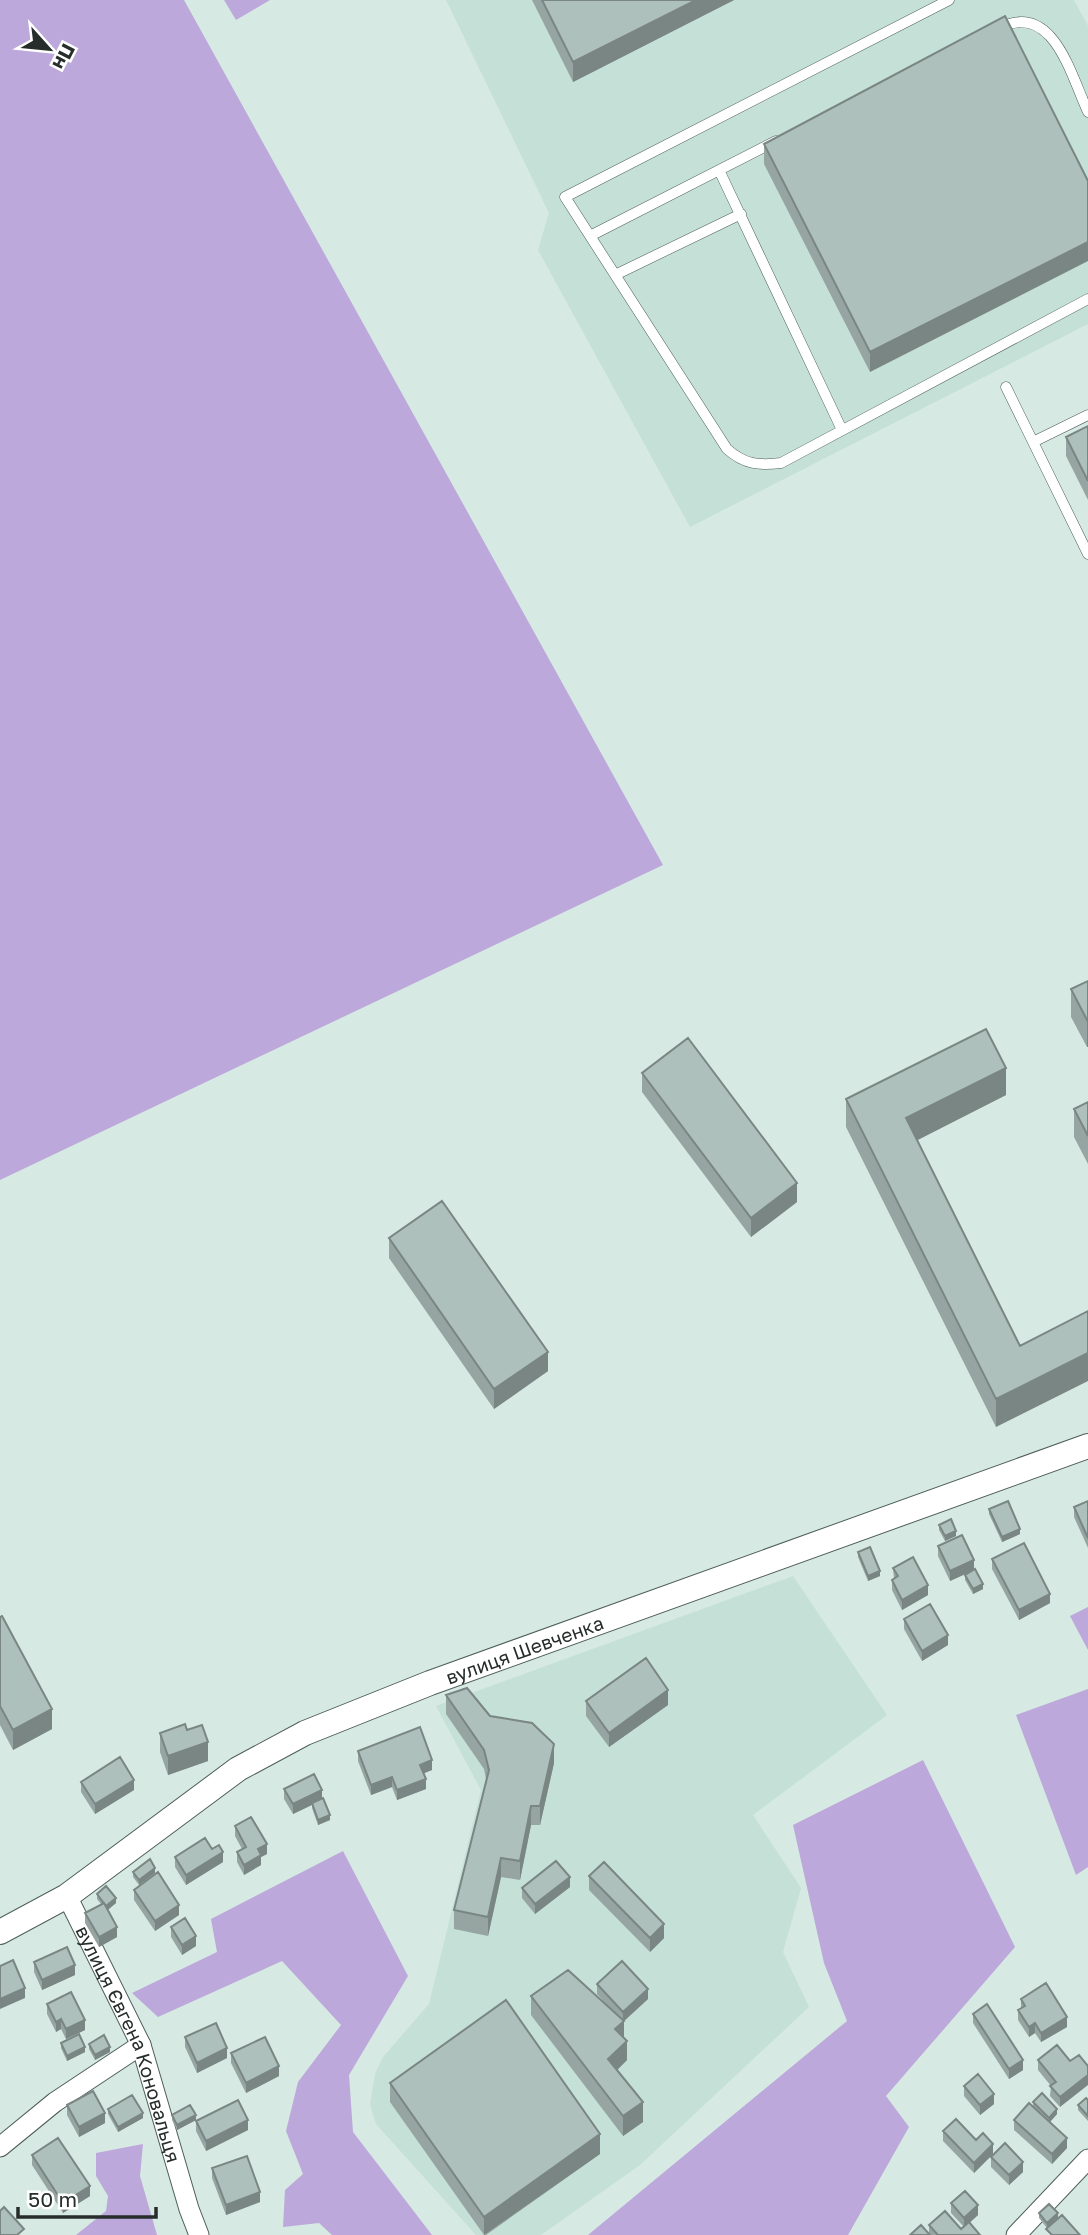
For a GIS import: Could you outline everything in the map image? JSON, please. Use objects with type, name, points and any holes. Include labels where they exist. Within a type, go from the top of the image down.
[{"type":"street","name":"вулиця Шевченка","points":[[0,1932],[67,1896],[238,1769],[305,1734],[481,1664],[1088,1446]]},
{"type":"street","name":"вулиця Євгена Коновальця","points":[[67,1896],[141,2045],[188,2209],[199,2235]]},
{"type":"street","points":[[0,2147],[55,2102],[141,2045]]},
{"type":"street","points":[[1016,2235],[1088,2159]]},
{"type":"lane","points":[[949,0],[938,3],[565,197],[727,449],[741,461],[761,466],[780,463],[1088,299]]},
{"type":"lane","points":[[987,34],[1022,19],[1038,23],[1049,34],[1088,112]]},
{"type":"lane","points":[[590,236],[792,133]]},
{"type":"lane","points":[[719,170],[842,430]]},
{"type":"lane","points":[[615,275],[741,214]]},
{"type":"lane","points":[[1006,387],[1088,554]]},
{"type":"lane","points":[[1033,442],[1088,415]]},
{"type":"shaded area","points":[[0,0],[184,0],[663,865],[0,1180]]},
{"type":"shaded area","points":[[224,0],[270,0],[236,20]]},
{"type":"shaded area","points":[[446,0],[1074,0],[1088,26],[1088,324],[690,527],[538,250],[549,213]]},
{"type":"shaded area","points":[[793,1576],[887,1715],[753,1815],[801,1888],[783,1952],[809,2007],[640,2165],[541,2235],[476,2235],[376,2124],[370,2105],[375,2074],[383,2057],[429,2004],[481,1790],[436,1706]]},
{"type":"shaded area","points":[[1088,1607],[1088,1650],[1070,1616]]},
{"type":"shaded area","points":[[1088,1689],[1088,1867],[1076,1875],[1016,1715]]},
{"type":"shaded area","points":[[923,1760],[1015,1947],[886,2096],[909,2127],[848,2235],[588,2235],[847,2021],[824,1963],[793,1825]]},
{"type":"shaded area","points":[[343,1851],[408,1976],[349,2075],[353,2132],[432,2235],[332,2235],[319,2223],[283,2227],[285,2190],[303,2174],[286,2131],[298,2082],[341,2025],[282,1961],[158,2017],[132,1993],[217,1952],[211,1919]]},
{"type":"shaded area","points":[[143,2144],[140,2176],[157,2235],[76,2235],[106,2211],[108,2196],[96,2176],[96,2153]]},
{"type":"building","points":[[542,0],[696,0],[573,62]]},
{"type":"building","points":[[1005,16],[1088,181],[1088,242],[870,352],[764,144]]},
{"type":"building","points":[[1088,426],[1088,481],[1066,437]]},
{"type":"building","points":[[1088,981],[1088,1019],[1087,1020],[1071,989]]},
{"type":"building","points":[[986,1029],[1006,1068],[906,1118],[1020,1346],[1088,1311],[1088,1353],[996,1399],[846,1099]]},
{"type":"building","points":[[688,1038],[797,1183],[751,1218],[642,1073]]},
{"type":"building","points":[[1088,1102],[1088,1136],[1074,1109]]},
{"type":"building","points":[[442,1201],[548,1352],[494,1389],[389,1238]]},
{"type":"building","points":[[1008,1501],[1020,1529],[1002,1537],[989,1509]]},
{"type":"building","points":[[1088,1501],[1088,1538],[1074,1507]]},
{"type":"building","points":[[951,1519],[956,1531],[945,1536],[939,1525]]},
{"type":"building","points":[[962,1535],[974,1560],[950,1571],[938,1546]]},
{"type":"building","points":[[1024,1543],[1050,1594],[1019,1610],[992,1559]]},
{"type":"building","points":[[870,1547],[880,1571],[868,1576],[858,1552]]},
{"type":"building","points":[[913,1557],[928,1585],[902,1600],[892,1580],[898,1576],[893,1568]]},
{"type":"building","points":[[975,1569],[983,1584],[973,1589],[965,1575]]},
{"type":"building","points":[[930,1604],[948,1635],[922,1651],[904,1619]]},
{"type":"building","points":[[2,1616],[52,1709],[13,1730],[0,1706]]},
{"type":"building","points":[[646,1658],[668,1690],[609,1733],[586,1701]]},
{"type":"building","points":[[467,1688],[490,1716],[532,1723],[554,1744],[540,1806],[531,1806],[520,1861],[501,1858],[488,1917],[454,1910],[489,1770],[484,1750],[446,1695]]},
{"type":"building","points":[[185,1724],[187,1730],[202,1725],[208,1742],[168,1756],[160,1733]]},
{"type":"building","points":[[420,1727],[432,1760],[420,1765],[426,1779],[397,1790],[392,1777],[371,1785],[358,1751]]},
{"type":"building","points":[[120,1757],[134,1780],[95,1804],[81,1782]]},
{"type":"building","points":[[314,1774],[322,1790],[293,1804],[284,1789]]},
{"type":"building","points":[[323,1798],[330,1815],[318,1820],[312,1803]]},
{"type":"building","points":[[251,1817],[267,1844],[258,1849],[261,1855],[244,1865],[237,1852],[246,1847],[235,1826]]},
{"type":"building","points":[[205,1838],[212,1849],[219,1845],[223,1852],[186,1875],[175,1857]]},
{"type":"building","points":[[150,1859],[155,1868],[139,1880],[133,1872]]},
{"type":"building","points":[[556,1861],[570,1877],[535,1904],[522,1888]]},
{"type":"building","points":[[604,1862],[664,1924],[650,1938],[589,1876]]},
{"type":"building","points":[[158,1872],[179,1905],[155,1921],[134,1890]]},
{"type":"building","points":[[106,1886],[116,1898],[106,1906],[97,1894]]},
{"type":"building","points":[[104,1903],[117,1927],[99,1937],[85,1913]]},
{"type":"building","points":[[185,1918],[196,1936],[182,1945],[171,1927]]},
{"type":"building","points":[[67,1947],[75,1965],[42,1980],[34,1962]]},
{"type":"building","points":[[13,1960],[25,1988],[0,1999],[0,1966]]},
{"type":"building","points":[[622,1961],[648,1989],[623,2012],[597,1984]]},
{"type":"building","points":[[568,1970],[624,2021],[615,2029],[627,2041],[608,2059],[643,2102],[623,2116],[531,1996]]},
{"type":"building","points":[[1046,1983],[1067,2017],[1041,2033],[1035,2023],[1029,2027],[1018,2010],[1025,2006],[1021,1999]]},
{"type":"building","points":[[71,1992],[85,2020],[66,2029],[61,2019],[56,2022],[47,2004]]},
{"type":"building","points":[[506,2000],[600,2134],[484,2217],[390,2083]]},
{"type":"building","points":[[987,2004],[1023,2060],[1009,2069],[973,2014]]},
{"type":"building","points":[[216,2023],[227,2048],[197,2063],[185,2037]]},
{"type":"building","points":[[79,2034],[85,2047],[67,2056],[61,2043]]},
{"type":"building","points":[[104,2035],[110,2047],[95,2055],[89,2044]]},
{"type":"building","points":[[265,2037],[279,2066],[246,2083],[231,2053]]},
{"type":"building","points":[[1057,2045],[1070,2061],[1079,2055],[1088,2066],[1088,2075],[1060,2097],[1050,2086],[1056,2082],[1038,2060]]},
{"type":"building","points":[[978,2074],[994,2094],[980,2105],[964,2086]]},
{"type":"building","points":[[93,2091],[105,2113],[79,2127],[67,2105]]},
{"type":"building","points":[[1042,2093],[1057,2109],[1049,2118],[1033,2102]]},
{"type":"building","points":[[132,2095],[143,2113],[118,2127],[108,2109]]},
{"type":"building","points":[[1086,2098],[1088,2100],[1088,2116],[1078,2105]]},
{"type":"building","points":[[238,2100],[248,2120],[206,2141],[196,2121]]},
{"type":"building","points":[[1029,2103],[1067,2138],[1052,2154],[1014,2120]]},
{"type":"building","points":[[190,2105],[196,2115],[177,2125],[172,2115]]},
{"type":"building","points":[[956,2119],[976,2140],[983,2133],[993,2144],[974,2163],[943,2131]]},
{"type":"building","points":[[58,2138],[90,2186],[63,2203],[32,2155]]},
{"type":"building","points":[[1005,2143],[1023,2162],[1009,2175],[991,2157]]},
{"type":"building","points":[[247,2156],[260,2192],[226,2205],[212,2168]]},
{"type":"building","points":[[965,2191],[978,2205],[964,2218],[951,2203]]},
{"type":"building","points":[[1049,2204],[1058,2213],[1047,2223],[1039,2213]]},
{"type":"building","points":[[4,2207],[24,2229],[17,2235],[0,2235],[0,2211]]},
{"type":"building","points":[[945,2211],[961,2229],[969,2222],[980,2235],[938,2235],[929,2225]]},
{"type":"building","points":[[1062,2215],[1080,2235],[1052,2235],[1046,2229]]},
{"type":"building","points":[[921,2225],[930,2235],[910,2235]]}]
